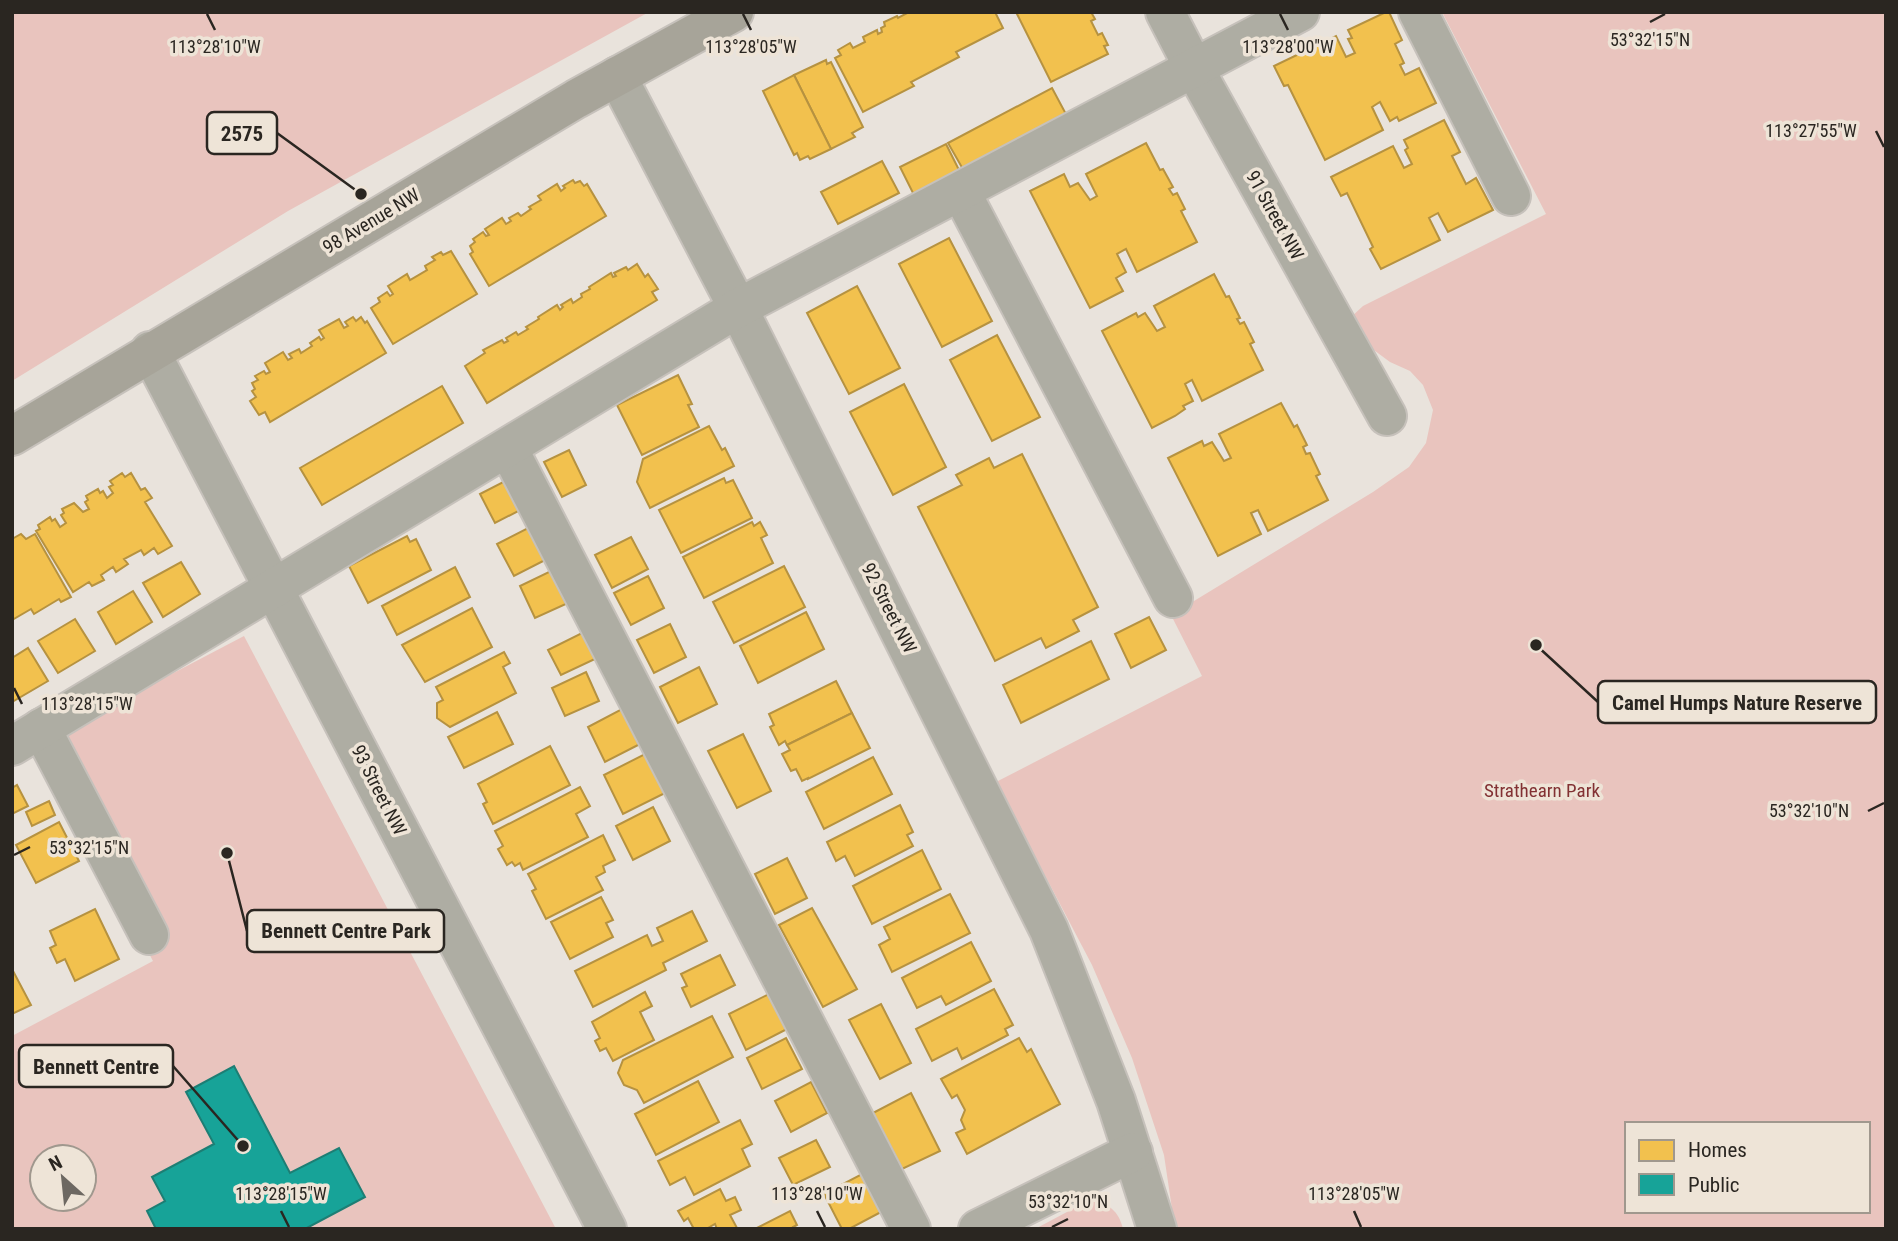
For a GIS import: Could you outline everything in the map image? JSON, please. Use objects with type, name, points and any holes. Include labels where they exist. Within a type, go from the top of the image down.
[{"type":"main road","name":"98 Avenue NW","points":[[12,436],[150,351],[617,76],[734,12]]},
{"type":"street","name":"91 Street NW","points":[[1165,12],[1387,416]]},
{"type":"street","points":[[149,936],[27,737],[509,448],[738,307],[1195,70],[1300,12]]},
{"type":"street","points":[[1418,12],[1511,195]]},
{"type":"street","name":"92 Street NW","points":[[617,76],[738,307],[1049,930],[1116,1101],[1157,1229]]},
{"type":"street","points":[[961,192],[1173,598]]},
{"type":"street","name":"93 Street NW","points":[[150,351],[607,1229]]},
{"type":"street","points":[[509,448],[911,1229]]},
{"type":"street","points":[[978,1229],[1133,1152]]},
{"type":"green space","points":[[12,12],[649,12],[288,211],[12,381]]},
{"type":"green space","name":"Strathearn Park","points":[[1442,12],[1886,12],[1886,1229],[1175,1229],[1164,1155],[1132,1058],[1092,965],[996,782],[1202,676],[1171,615],[1373,492],[1409,467],[1426,443],[1433,410],[1423,385],[1410,371],[1390,362],[1367,345],[1350,318],[1363,306],[1546,214]]},
{"type":"green space","points":[[244,636],[556,1229],[15,1229],[12,1224],[12,1036],[153,961],[38,744]]},
{"type":"green space","points":[[1096,1201],[1114,1211],[1123,1229],[1035,1229],[1082,1204]]},
{"type":"building: Homes","points":[[909,12],[995,12],[1003,28],[956,52],[959,57],[911,82],[914,86],[863,112],[835,58],[841,55],[838,50],[850,43],[853,48],[865,42],[863,37],[877,30],[878,34],[882,32],[884,22]]},
{"type":"building: Homes","points":[[1016,12],[1091,12],[1095,19],[1091,21],[1098,35],[1102,33],[1108,45],[1104,46],[1108,54],[1051,82]]},
{"type":"building: Homes","points":[[1389,12],[1402,40],[1395,44],[1404,63],[1400,65],[1405,75],[1419,68],[1436,103],[1399,121],[1397,117],[1390,121],[1380,102],[1372,107],[1383,130],[1325,160],[1288,85],[1284,86],[1274,66],[1336,36],[1346,57],[1355,53],[1348,39],[1352,38],[1348,30]]},
{"type":"building: Homes","points":[[826,60],[827,64],[831,62],[863,127],[852,133],[855,137],[831,149],[794,75]]},
{"type":"building: Homes","points":[[794,75],[831,149],[810,159],[808,156],[800,160],[797,153],[794,155],[763,91]]},
{"type":"building: Homes","points":[[1052,88],[1067,116],[964,171],[948,143]]},
{"type":"building: Homes","points":[[1444,120],[1460,152],[1452,156],[1466,184],[1476,178],[1493,210],[1448,232],[1438,213],[1429,218],[1440,240],[1381,269],[1347,193],[1341,196],[1331,177],[1393,146],[1404,168],[1412,164],[1405,150],[1408,148],[1404,140]]},
{"type":"building: Homes","points":[[1146,143],[1160,170],[1163,169],[1173,187],[1169,189],[1173,195],[1177,193],[1185,209],[1181,211],[1197,242],[1137,272],[1126,249],[1117,254],[1126,272],[1116,278],[1123,291],[1090,308],[1030,191],[1064,174],[1070,187],[1078,183],[1090,200],[1097,196],[1086,174]]},
{"type":"building: Homes","points":[[946,144],[960,172],[914,195],[900,167]]},
{"type":"building: Homes","points":[[882,161],[899,193],[838,224],[821,192]]},
{"type":"building: Homes","points":[[573,180],[575,183],[580,181],[584,186],[587,184],[606,216],[489,286],[470,254],[473,252],[470,246],[475,242],[473,239],[483,232],[486,236],[489,235],[485,229],[502,218],[506,224],[511,221],[509,218],[518,213],[521,216],[541,200],[538,196],[557,184],[561,191],[565,188],[563,186]]},
{"type":"building: Homes","points":[[949,238],[992,321],[942,347],[899,264]]},
{"type":"building: Homes","points":[[451,251],[477,294],[393,344],[371,308],[380,302],[378,298],[387,292],[390,296],[393,294],[388,286],[407,274],[410,280],[427,270],[425,266],[435,260],[432,257]]},
{"type":"building: Homes","points":[[637,264],[645,277],[648,274],[658,289],[652,292],[657,300],[487,403],[465,366],[485,353],[483,350],[502,340],[504,343],[508,341],[506,338],[516,332],[518,335],[528,329],[526,327],[539,319],[538,317],[557,305],[560,310],[563,307],[561,305],[571,299],[573,303],[590,289],[589,287],[611,273],[613,277],[616,276],[614,273],[626,267],[628,270]]},
{"type":"building: Homes","points":[[1214,274],[1226,297],[1229,296],[1240,318],[1237,319],[1240,324],[1244,322],[1254,342],[1250,344],[1263,370],[1202,401],[1192,380],[1185,384],[1193,401],[1183,406],[1185,409],[1175,416],[1152,428],[1102,331],[1136,313],[1138,317],[1145,313],[1157,331],[1165,327],[1154,306]]},
{"type":"building: Homes","points":[[857,286],[900,368],[849,394],[807,313]]},
{"type":"building: Homes","points":[[353,317],[356,321],[361,317],[365,323],[367,321],[386,353],[270,422],[265,412],[259,415],[250,401],[256,397],[252,391],[255,389],[252,383],[258,380],[255,376],[264,371],[266,374],[270,372],[265,363],[283,352],[288,360],[292,358],[289,354],[299,349],[301,353],[319,337],[321,340],[324,338],[319,330],[339,319],[344,328],[348,326],[345,322]]},
{"type":"building: Homes","points":[[997,335],[1040,417],[992,441],[950,360]]},
{"type":"building: Homes","points":[[678,375],[692,404],[688,405],[699,427],[642,455],[617,405]]},
{"type":"building: Homes","points":[[904,384],[946,467],[893,495],[850,412]]},
{"type":"building: Homes","points":[[442,386],[463,423],[322,505],[300,468]]},
{"type":"building: Homes","points":[[1281,403],[1307,445],[1303,447],[1306,454],[1310,453],[1320,474],[1316,476],[1328,500],[1268,531],[1258,510],[1251,513],[1261,534],[1218,556],[1168,458],[1202,441],[1204,446],[1212,442],[1224,461],[1231,458],[1219,434]]},
{"type":"building: Homes","points":[[709,426],[734,466],[650,508],[637,482],[643,459]]},
{"type":"building: Homes","points":[[569,450],[586,485],[562,497],[544,462]]},
{"type":"building: Homes","points":[[1022,454],[1098,607],[1073,620],[1079,631],[1046,648],[1041,638],[995,661],[918,507],[962,485],[956,475],[989,458],[994,468]]},
{"type":"building: Homes","points":[[122,473],[125,477],[131,473],[141,490],[145,488],[152,498],[145,502],[172,546],[158,554],[154,548],[144,555],[141,550],[124,559],[128,564],[116,572],[113,567],[101,575],[104,580],[92,586],[89,582],[73,592],[36,531],[40,529],[38,525],[50,517],[52,521],[55,519],[60,527],[66,523],[61,515],[64,513],[62,509],[74,503],[83,512],[89,509],[85,502],[88,500],[86,496],[98,489],[100,493],[103,491],[107,498],[113,493],[109,487],[113,485],[110,481]]},
{"type":"building: Homes","points":[[724,478],[726,483],[733,480],[752,518],[681,553],[659,510]]},
{"type":"building: Homes","points":[[509,479],[524,508],[495,523],[480,494]]},
{"type":"building: Homes","points":[[752,522],[754,526],[760,522],[767,535],[761,538],[773,563],[704,598],[683,557]]},
{"type":"building: Homes","points":[[532,526],[549,558],[514,576],[497,544]]},
{"type":"building: Homes","points":[[21,534],[26,539],[35,534],[71,597],[61,602],[59,599],[34,614],[31,609],[12,620],[12,539]]},
{"type":"building: Homes","points":[[407,536],[410,542],[416,539],[431,570],[368,603],[349,566]]},
{"type":"building: Homes","points":[[631,537],[648,569],[612,588],[595,555]]},
{"type":"building: Homes","points":[[181,562],[200,594],[163,617],[143,583]]},
{"type":"building: Homes","points":[[784,566],[805,607],[734,643],[713,602]]},
{"type":"building: Homes","points":[[455,567],[470,597],[397,635],[382,606]]},
{"type":"building: Homes","points":[[553,570],[568,603],[535,618],[520,586]]},
{"type":"building: Homes","points":[[648,576],[664,608],[631,625],[614,593]]},
{"type":"building: Homes","points":[[133,591],[152,622],[116,644],[98,612]]},
{"type":"building: Homes","points":[[472,608],[492,647],[425,682],[402,645]]},
{"type":"building: Homes","points":[[806,612],[824,649],[758,683],[740,646]]},
{"type":"building: Homes","points":[[1149,617],[1166,650],[1131,668],[1115,634]]},
{"type":"building: Homes","points":[[75,619],[95,651],[58,673],[38,641]]},
{"type":"building: Homes","points":[[670,624],[686,657],[654,673],[637,640]]},
{"type":"building: Homes","points":[[584,632],[597,658],[561,675],[548,650]]},
{"type":"building: Homes","points":[[1091,641],[1109,679],[1021,723],[1003,685]]},
{"type":"building: Homes","points":[[28,648],[48,681],[12,702],[12,658]]},
{"type":"building: Homes","points":[[504,652],[510,663],[503,667],[516,693],[450,727],[437,718],[437,703],[443,700],[436,687]]},
{"type":"building: Homes","points":[[699,667],[717,704],[678,723],[660,687]]},
{"type":"building: Homes","points":[[586,672],[599,701],[565,716],[552,688]]},
{"type":"building: Homes","points":[[836,681],[852,713],[787,745],[785,741],[779,745],[770,727],[774,725],[769,714]]},
{"type":"building: Homes","points":[[622,709],[640,744],[605,762],[588,727]]},
{"type":"building: Homes","points":[[497,712],[513,744],[464,768],[448,737]]},
{"type":"building: Homes","points":[[852,713],[870,748],[802,781],[796,769],[791,771],[782,754],[790,750],[787,745]]},
{"type":"building: Homes","points":[[743,734],[771,791],[737,808],[708,751]]},
{"type":"building: Homes","points":[[550,746],[570,785],[493,824],[483,804],[487,802],[478,784]]},
{"type":"building: Homes","points":[[647,753],[667,792],[623,814],[604,775]]},
{"type":"building: Homes","points":[[873,757],[892,794],[824,829],[806,792]]},
{"type":"building: Homes","points":[[17,785],[28,806],[12,814],[12,788]]},
{"type":"building: Homes","points":[[580,787],[590,806],[576,814],[588,837],[523,870],[520,863],[515,866],[512,862],[507,865],[498,849],[503,846],[495,831]]},
{"type":"building: Homes","points":[[49,801],[55,815],[32,826],[26,812]]},
{"type":"building: Homes","points":[[900,805],[913,832],[907,835],[913,846],[855,876],[845,856],[836,861],[827,842]]},
{"type":"building: Homes","points":[[653,807],[670,841],[633,860],[616,826]]},
{"type":"building: Homes","points":[[59,822],[79,861],[36,883],[16,845]]},
{"type":"building: Homes","points":[[603,835],[615,860],[603,866],[605,872],[596,877],[603,890],[546,919],[532,891],[536,889],[528,874]]},
{"type":"building: Homes","points":[[922,850],[941,889],[872,924],[853,886]]},
{"type":"building: Homes","points":[[787,858],[807,898],[775,914],[755,874]]},
{"type":"building: Homes","points":[[950,894],[970,933],[892,972],[879,945],[890,939],[884,927]]},
{"type":"building: Homes","points":[[601,897],[613,920],[606,923],[613,937],[570,959],[551,922]]},
{"type":"building: Homes","points":[[812,908],[857,989],[823,1007],[779,925]]},
{"type":"building: Homes","points":[[95,909],[119,959],[75,981],[65,959],[57,963],[50,948],[56,945],[50,931]]},
{"type":"building: Homes","points":[[692,911],[707,941],[663,963],[666,970],[593,1007],[575,971],[647,935],[652,946],[663,941],[657,928]]},
{"type":"building: Homes","points":[[971,942],[991,981],[946,1005],[941,996],[917,1008],[902,978]]},
{"type":"building: Homes","points":[[720,955],[735,985],[691,1007],[682,988],[687,986],[681,974]]},
{"type":"building: Homes","points":[[12,969],[31,1005],[12,1014]]},
{"type":"building: Homes","points":[[994,989],[1013,1025],[1005,1029],[1008,1035],[962,1059],[957,1048],[932,1061],[916,1029]]},
{"type":"building: Homes","points":[[645,992],[652,1006],[640,1012],[654,1040],[613,1061],[606,1048],[600,1051],[595,1041],[600,1038],[592,1022]]},
{"type":"building: Homes","points":[[769,994],[787,1029],[746,1050],[729,1014]]},
{"type":"building: Homes","points":[[881,1004],[911,1063],[880,1079],[849,1020]]},
{"type":"building: Homes","points":[[712,1016],[733,1057],[644,1103],[637,1090],[624,1085],[618,1073],[623,1060]]},
{"type":"building: Homes","points":[[786,1038],[802,1069],[762,1089],[747,1058]]},
{"type":"building: Homes","points":[[1019,1038],[1027,1052],[1031,1049],[1060,1104],[967,1154],[956,1133],[965,1129],[961,1120],[965,1110],[957,1095],[952,1098],[941,1079]]},
{"type":"building: Homes","points":[[698,1081],[719,1122],[656,1155],[635,1114]]},
{"type":"building: Homes","points":[[811,1082],[827,1113],[791,1132],[775,1101]]},
{"type":"building: Homes","points":[[911,1093],[940,1151],[902,1169],[873,1113]]},
{"type":"building: Homes","points":[[740,1120],[752,1144],[742,1149],[750,1166],[694,1195],[685,1177],[670,1185],[658,1161]]},
{"type":"building: Homes","points":[[816,1140],[830,1167],[793,1185],[779,1158]]},
{"type":"building: Homes","points":[[862,1174],[881,1212],[849,1229],[842,1229],[824,1194]]},
{"type":"building: Homes","points":[[720,1189],[726,1201],[735,1197],[741,1210],[730,1215],[737,1228],[717,1229],[715,1224],[706,1229],[694,1229],[688,1218],[684,1221],[678,1211]]},
{"type":"building: Homes","points":[[790,1211],[797,1225],[794,1229],[755,1229]]},
{"type":"building: Public","points":[[234,1066],[290,1173],[339,1148],[365,1197],[305,1229],[156,1229],[147,1211],[165,1201],[152,1177],[214,1144],[186,1092]]},
{"type":"place","name":"2575","points":[[361,194]]},
{"type":"place","name":"Camel Humps Nature Reserve","points":[[1536,645]]},
{"type":"place","name":"Bennett Centre Park","points":[[227,853]]},
{"type":"place","name":"Bennett Centre","points":[[243,1146]]}]
